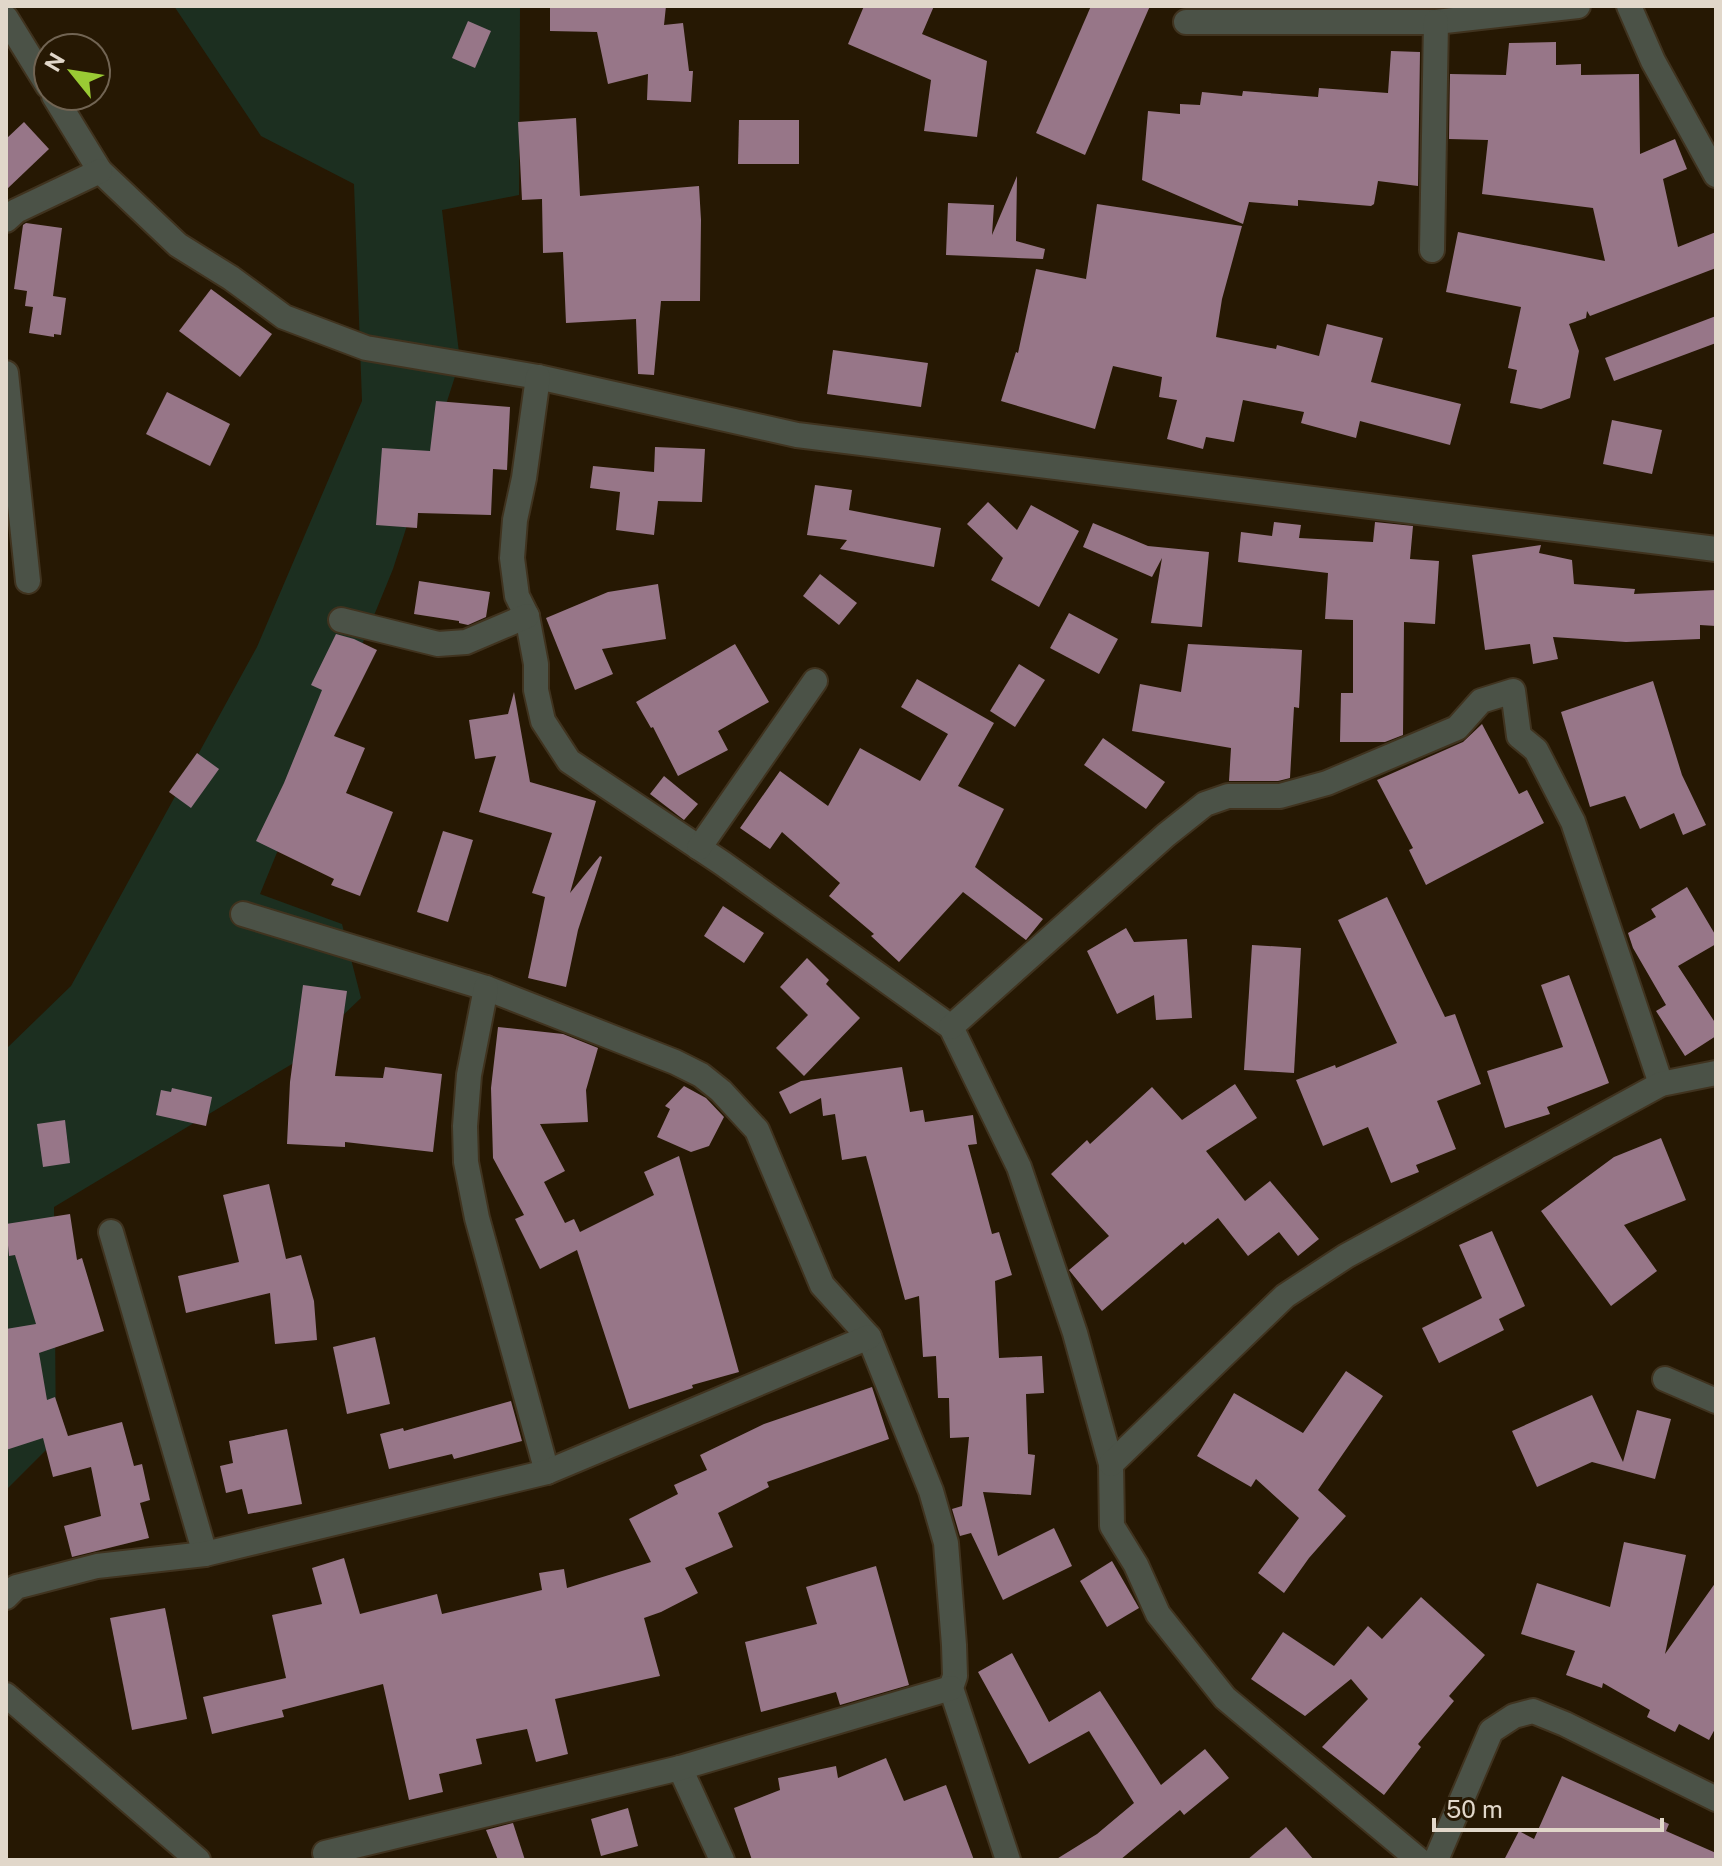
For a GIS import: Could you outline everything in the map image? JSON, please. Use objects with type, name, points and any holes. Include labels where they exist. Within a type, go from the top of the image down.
[{"type":"street","points":[[1186,22],[1436,22],[1578,6]]},
{"type":"street","points":[[1629,6],[1653,61],[1716,175]]},
{"type":"street","points":[[6,18],[32,60]]},
{"type":"street","points":[[1432,250],[1436,22]]},
{"type":"street","points":[[64,112],[100,171],[178,245],[231,278],[284,317],[366,348],[538,377],[797,435],[1716,549]]},
{"type":"street","points":[[6,220],[16,211],[100,171]]},
{"type":"street","points":[[6,373],[28,581]]},
{"type":"street","points":[[538,377],[515,520],[512,558],[517,596],[527,616],[543,721],[569,761],[699,848],[951,1027],[1019,1167],[1075,1333],[1111,1464],[1112,1526],[1136,1565],[1158,1614],[1225,1698],[1419,1860]]},
{"type":"street","points":[[341,620],[438,644],[466,642],[527,616]]},
{"type":"street","points":[[699,848],[815,681]]},
{"type":"street","points":[[951,1027],[1166,835],[1205,804],[1228,796],[1280,796],[1327,783],[1457,728],[1481,701],[1513,691],[1519,736],[1536,750],[1573,822],[1661,1084]]},
{"type":"street","points":[[243,914],[486,988],[675,1062],[701,1075],[721,1091],[757,1130],[822,1285],[869,1337],[931,1491],[946,1543],[954,1645],[955,1676],[951,1688],[1008,1860]]},
{"type":"street","points":[[486,988],[469,1075],[466,1162],[477,1218],[547,1472]]},
{"type":"street","points":[[1111,1464],[1285,1296],[1346,1256],[1661,1084],[1716,1073]]},
{"type":"street","points":[[111,1232],[205,1554]]},
{"type":"street","points":[[6,1597],[16,1587],[97,1566],[205,1554],[547,1472],[869,1337]]},
{"type":"street","points":[[1665,1379],[1716,1401]]},
{"type":"street","points":[[325,1853],[680,1768],[951,1688]]},
{"type":"street","points":[[6,1695],[198,1860]]},
{"type":"street","points":[[1436,1860],[1491,1731],[1514,1716],[1533,1711],[1716,1799]]},
{"type":"street","points":[[680,1768],[722,1860]]},
{"type":"green space","points":[[174,6],[520,6],[519,195],[442,210],[460,361],[393,569],[260,894],[342,924],[361,998],[292,1064],[54,1207],[56,1440],[6,1490],[6,1049],[71,986],[257,647],[362,401],[354,184],[261,136]]},
{"type":"building","points":[[550,6],[666,6],[664,25],[683,23],[689,71],[693,71],[691,102],[647,100],[648,74],[608,84],[597,32],[550,31]]},
{"type":"building","points":[[864,6],[934,6],[922,34],[987,61],[977,137],[924,131],[931,80],[848,44]]},
{"type":"building","points":[[1091,6],[1150,6],[1085,155],[1036,133]]},
{"type":"building","points":[[468,21],[491,31],[475,68],[452,58]]},
{"type":"building","points":[[1556,42],[1556,65],[1581,64],[1581,75],[1639,74],[1640,154],[1675,139],[1687,169],[1663,179],[1678,247],[1716,232],[1716,268],[1590,316],[1587,311],[1586,318],[1569,324],[1579,351],[1570,398],[1541,409],[1510,403],[1517,370],[1508,368],[1521,307],[1446,292],[1458,232],[1605,261],[1593,208],[1482,194],[1488,140],[1449,139],[1450,74],[1506,75],[1509,43]]},
{"type":"building","points":[[1391,51],[1420,52],[1418,186],[1378,181],[1371,206],[1298,200],[1298,206],[1249,202],[1243,224],[1142,180],[1148,111],[1180,114],[1180,104],[1200,105],[1202,92],[1242,96],[1243,91],[1318,97],[1319,88],[1388,93]]},
{"type":"building","points":[[576,118],[580,196],[699,186],[700,301],[661,301],[654,375],[638,374],[636,319],[566,323],[563,252],[543,253],[542,199],[522,200],[518,122]]},
{"type":"building","points":[[739,120],[799,120],[799,164],[738,164]]},
{"type":"building","points":[[24,122],[49,149],[6,190],[6,139]]},
{"type":"building","points":[[1017,176],[1016,241],[1045,249],[1043,259],[946,255],[948,203],[994,205],[992,235]]},
{"type":"building","points":[[1097,204],[1242,226],[1222,299],[1216,337],[1276,349],[1277,345],[1319,356],[1327,324],[1383,338],[1371,382],[1461,404],[1450,445],[1360,421],[1356,438],[1301,423],[1304,412],[1243,400],[1234,442],[1206,437],[1203,449],[1167,439],[1177,400],[1159,397],[1162,377],[1113,366],[1095,429],[1001,401],[1018,353],[1036,269],[1086,279]]},
{"type":"building","points":[[23,225],[62,228],[53,296],[66,298],[61,335],[54,334],[54,337],[29,333],[33,307],[25,306],[27,291],[14,289]]},
{"type":"building","points":[[211,289],[272,334],[240,377],[179,331]]},
{"type":"building","points":[[1716,316],[1716,343],[1614,381],[1605,358]]},
{"type":"building","points":[[833,350],[928,363],[921,407],[827,394]]},
{"type":"building","points":[[167,392],[230,424],[210,466],[146,434]]},
{"type":"building","points":[[436,401],[510,407],[507,470],[493,469],[491,515],[418,513],[417,528],[376,525],[382,448],[430,451]]},
{"type":"building","points":[[1612,420],[1662,430],[1652,474],[1603,464]]},
{"type":"building","points":[[655,447],[705,449],[702,502],[658,501],[654,535],[616,530],[620,492],[590,488],[593,466],[654,472]]},
{"type":"building","points":[[815,485],[852,490],[849,510],[941,528],[934,567],[840,549],[847,540],[807,535]]},
{"type":"building","points":[[988,502],[1017,530],[1031,505],[1079,531],[1039,607],[991,580],[1003,558],[967,524]]},
{"type":"building","points":[[1274,522],[1301,525],[1299,538],[1373,542],[1375,522],[1413,526],[1410,559],[1439,561],[1435,624],[1404,622],[1403,735],[1385,742],[1340,742],[1341,693],[1353,693],[1353,620],[1325,619],[1328,573],[1238,562],[1241,532],[1272,536]]},
{"type":"building","points":[[1093,523],[1148,546],[1209,552],[1202,627],[1151,623],[1162,558],[1152,577],[1083,547]]},
{"type":"building","points":[[1541,545],[1539,553],[1572,560],[1574,584],[1635,589],[1634,594],[1716,590],[1716,626],[1700,625],[1700,639],[1626,642],[1553,637],[1558,659],[1533,664],[1530,644],[1485,650],[1472,555]]},
{"type":"building","points":[[820,574],[857,603],[839,625],[803,596]]},
{"type":"building","points":[[419,581],[490,592],[486,617],[468,625],[414,614]]},
{"type":"building","points":[[658,584],[666,639],[602,649],[613,674],[575,690],[546,618],[608,592]]},
{"type":"building","points":[[1069,613],[1118,639],[1099,674],[1050,648]]},
{"type":"building","points":[[336,634],[377,650],[334,736],[365,748],[346,793],[393,812],[360,896],[331,885],[334,879],[256,841],[284,783],[322,690],[311,685]]},
{"type":"building","points":[[735,644],[769,702],[718,731],[728,750],[678,776],[653,727],[636,702]]},
{"type":"building","points":[[1188,644],[1302,650],[1299,708],[1294,707],[1290,778],[1278,781],[1229,781],[1231,748],[1132,731],[1140,684],[1181,692]]},
{"type":"building","points":[[1019,664],[1045,680],[1015,727],[990,711]]},
{"type":"building","points":[[917,679],[994,723],[958,786],[1004,809],[975,867],[1043,919],[1026,940],[963,892],[899,962],[871,936],[874,934],[829,896],[840,883],[782,832],[770,849],[740,828],[780,771],[828,806],[860,748],[920,781],[948,734],[901,707]]},
{"type":"building","points":[[1653,681],[1682,775],[1706,825],[1683,835],[1674,813],[1640,829],[1625,796],[1590,807],[1561,712]]},
{"type":"building","points":[[514,692],[530,782],[596,801],[570,893],[602,857],[578,930],[566,987],[528,978],[545,897],[532,893],[552,833],[479,812],[496,756],[475,759],[469,720],[508,714]]},
{"type":"building","points":[[1482,724],[1519,794],[1527,790],[1544,823],[1426,885],[1409,850],[1413,848],[1377,780],[1463,742]]},
{"type":"building","points":[[1103,738],[1165,782],[1146,809],[1084,765]]},
{"type":"building","points":[[197,753],[219,769],[191,808],[169,792]]},
{"type":"building","points":[[664,776],[698,804],[684,820],[650,794]]},
{"type":"building","points":[[443,831],[473,840],[448,922],[417,912]]},
{"type":"building","points":[[1687,887],[1716,936],[1716,944],[1678,966],[1716,1024],[1716,1036],[1685,1056],[1656,1011],[1666,1005],[1633,948],[1628,933],[1656,917],[1651,909]]},
{"type":"building","points":[[1387,897],[1445,1017],[1455,1014],[1481,1084],[1437,1101],[1456,1149],[1416,1165],[1419,1172],[1391,1183],[1368,1127],[1323,1146],[1296,1080],[1335,1065],[1336,1068],[1397,1043],[1338,920]]},
{"type":"building","points":[[723,906],[764,933],[744,963],[704,936]]},
{"type":"building","points":[[1126,928],[1134,942],[1187,939],[1192,1018],[1156,1020],[1154,995],[1117,1014],[1087,951]]},
{"type":"building","points":[[1252,945],[1301,948],[1294,1073],[1244,1070]]},
{"type":"building","points":[[807,958],[829,980],[826,984],[860,1018],[804,1076],[776,1048],[808,1015],[780,987]]},
{"type":"building","points":[[1569,975],[1609,1083],[1547,1107],[1550,1114],[1505,1128],[1487,1071],[1563,1047],[1541,985]]},
{"type":"building","points":[[303,985],[347,991],[335,1076],[383,1078],[385,1067],[442,1074],[433,1152],[345,1142],[345,1147],[287,1144],[290,1082]]},
{"type":"building","points":[[498,1027],[563,1034],[598,1048],[586,1090],[588,1122],[540,1124],[565,1171],[544,1182],[565,1223],[574,1219],[580,1232],[654,1195],[644,1172],[679,1156],[739,1372],[692,1385],[693,1388],[629,1409],[577,1250],[540,1269],[515,1219],[524,1215],[493,1158],[491,1088]]},
{"type":"building","points":[[902,1067],[910,1112],[923,1110],[925,1122],[973,1115],[977,1144],[968,1145],[992,1234],[999,1232],[1012,1275],[995,1281],[999,1358],[1042,1356],[1044,1393],[1026,1394],[1028,1454],[1035,1455],[1031,1495],[983,1492],[998,1556],[1054,1528],[1072,1566],[1003,1600],[971,1533],[960,1536],[952,1509],[962,1506],[969,1437],[950,1438],[949,1398],[938,1398],[936,1356],[923,1357],[919,1296],[905,1300],[866,1156],[842,1160],[835,1114],[823,1116],[821,1098],[790,1114],[779,1092],[801,1081]]},
{"type":"building","points":[[1235,1084],[1257,1118],[1206,1151],[1245,1201],[1270,1181],[1319,1239],[1298,1256],[1279,1232],[1248,1256],[1218,1218],[1185,1245],[1183,1242],[1102,1311],[1069,1270],[1109,1236],[1051,1174],[1087,1140],[1090,1144],[1152,1087],[1182,1120]]},
{"type":"building","points":[[684,1086],[706,1098],[724,1117],[709,1146],[691,1152],[657,1137],[670,1109],[665,1106]]},
{"type":"building","points":[[172,1088],[212,1097],[206,1126],[156,1115],[161,1090],[171,1092]]},
{"type":"building","points":[[65,1120],[70,1163],[43,1167],[37,1124]]},
{"type":"building","points":[[1661,1138],[1686,1200],[1624,1225],[1657,1271],[1611,1306],[1541,1211],[1614,1157]]},
{"type":"building","points":[[269,1184],[286,1259],[301,1255],[314,1301],[317,1340],[275,1344],[270,1293],[186,1313],[178,1276],[239,1262],[223,1195]]},
{"type":"building","points":[[70,1214],[77,1260],[82,1258],[104,1331],[39,1353],[47,1400],[55,1397],[68,1436],[122,1422],[134,1466],[142,1464],[150,1500],[140,1503],[149,1538],[72,1557],[64,1526],[101,1516],[91,1467],[53,1477],[43,1438],[6,1450],[6,1329],[36,1324],[15,1255],[9,1256],[6,1224]]},
{"type":"building","points":[[1492,1231],[1525,1306],[1499,1319],[1504,1330],[1439,1363],[1422,1328],[1482,1298],[1459,1245]]},
{"type":"building","points":[[375,1337],[390,1404],[347,1414],[333,1347]]},
{"type":"building","points":[[1346,1371],[1383,1396],[1318,1490],[1346,1516],[1309,1558],[1284,1593],[1258,1573],[1299,1518],[1256,1479],[1251,1487],[1197,1456],[1234,1393],[1303,1433]]},
{"type":"building","points":[[872,1387],[889,1439],[767,1482],[769,1487],[718,1513],[733,1547],[685,1568],[698,1593],[644,1618],[660,1676],[555,1699],[568,1754],[536,1762],[527,1729],[476,1739],[482,1764],[439,1774],[443,1792],[409,1800],[383,1684],[282,1710],[284,1717],[212,1734],[203,1697],[286,1678],[272,1615],[322,1604],[312,1568],[344,1558],[360,1614],[437,1594],[442,1614],[542,1590],[539,1573],[564,1569],[567,1588],[651,1562],[629,1519],[678,1494],[674,1485],[707,1470],[700,1455],[764,1424]]},
{"type":"building","points":[[1592,1395],[1623,1462],[1637,1410],[1671,1419],[1655,1479],[1592,1462],[1537,1487],[1512,1431]]},
{"type":"building","points":[[511,1401],[522,1441],[454,1459],[452,1454],[389,1469],[380,1434],[403,1428],[404,1431]]},
{"type":"building","points":[[287,1429],[302,1504],[248,1514],[242,1489],[226,1493],[220,1466],[233,1463],[229,1441]]},
{"type":"building","points":[[1624,1542],[1686,1555],[1665,1654],[1716,1582],[1716,1727],[1709,1740],[1679,1724],[1675,1732],[1647,1717],[1650,1710],[1603,1683],[1602,1688],[1566,1675],[1575,1651],[1521,1634],[1537,1583],[1610,1607]]},
{"type":"building","points":[[1112,1561],[1139,1608],[1107,1627],[1080,1581]]},
{"type":"building","points":[[876,1566],[909,1685],[840,1705],[836,1692],[761,1712],[745,1642],[817,1624],[806,1587]]},
{"type":"building","points":[[1421,1597],[1485,1655],[1449,1696],[1454,1701],[1418,1744],[1421,1747],[1384,1795],[1322,1747],[1368,1699],[1351,1679],[1305,1716],[1251,1679],[1283,1632],[1334,1666],[1368,1626],[1382,1639]]},
{"type":"building","points":[[165,1608],[187,1719],[132,1730],[110,1618]]},
{"type":"building","points":[[1012,1653],[1049,1722],[1100,1691],[1161,1785],[1205,1749],[1229,1778],[1184,1815],[1180,1810],[1120,1860],[1055,1860],[1097,1834],[1134,1803],[1089,1731],[1029,1764],[978,1672]]},
{"type":"building","points":[[886,1758],[904,1801],[946,1785],[974,1860],[752,1860],[734,1808],[780,1790],[778,1778],[836,1766],[838,1778]]},
{"type":"building","points":[[1562,1776],[1669,1824],[1666,1831],[1716,1853],[1716,1860],[1504,1860],[1519,1831],[1534,1839]]},
{"type":"building","points":[[628,1808],[638,1846],[601,1856],[591,1819]]},
{"type":"building","points":[[513,1823],[525,1860],[498,1860],[486,1830]]},
{"type":"building","points":[[1286,1827],[1314,1860],[1247,1860]]}]
